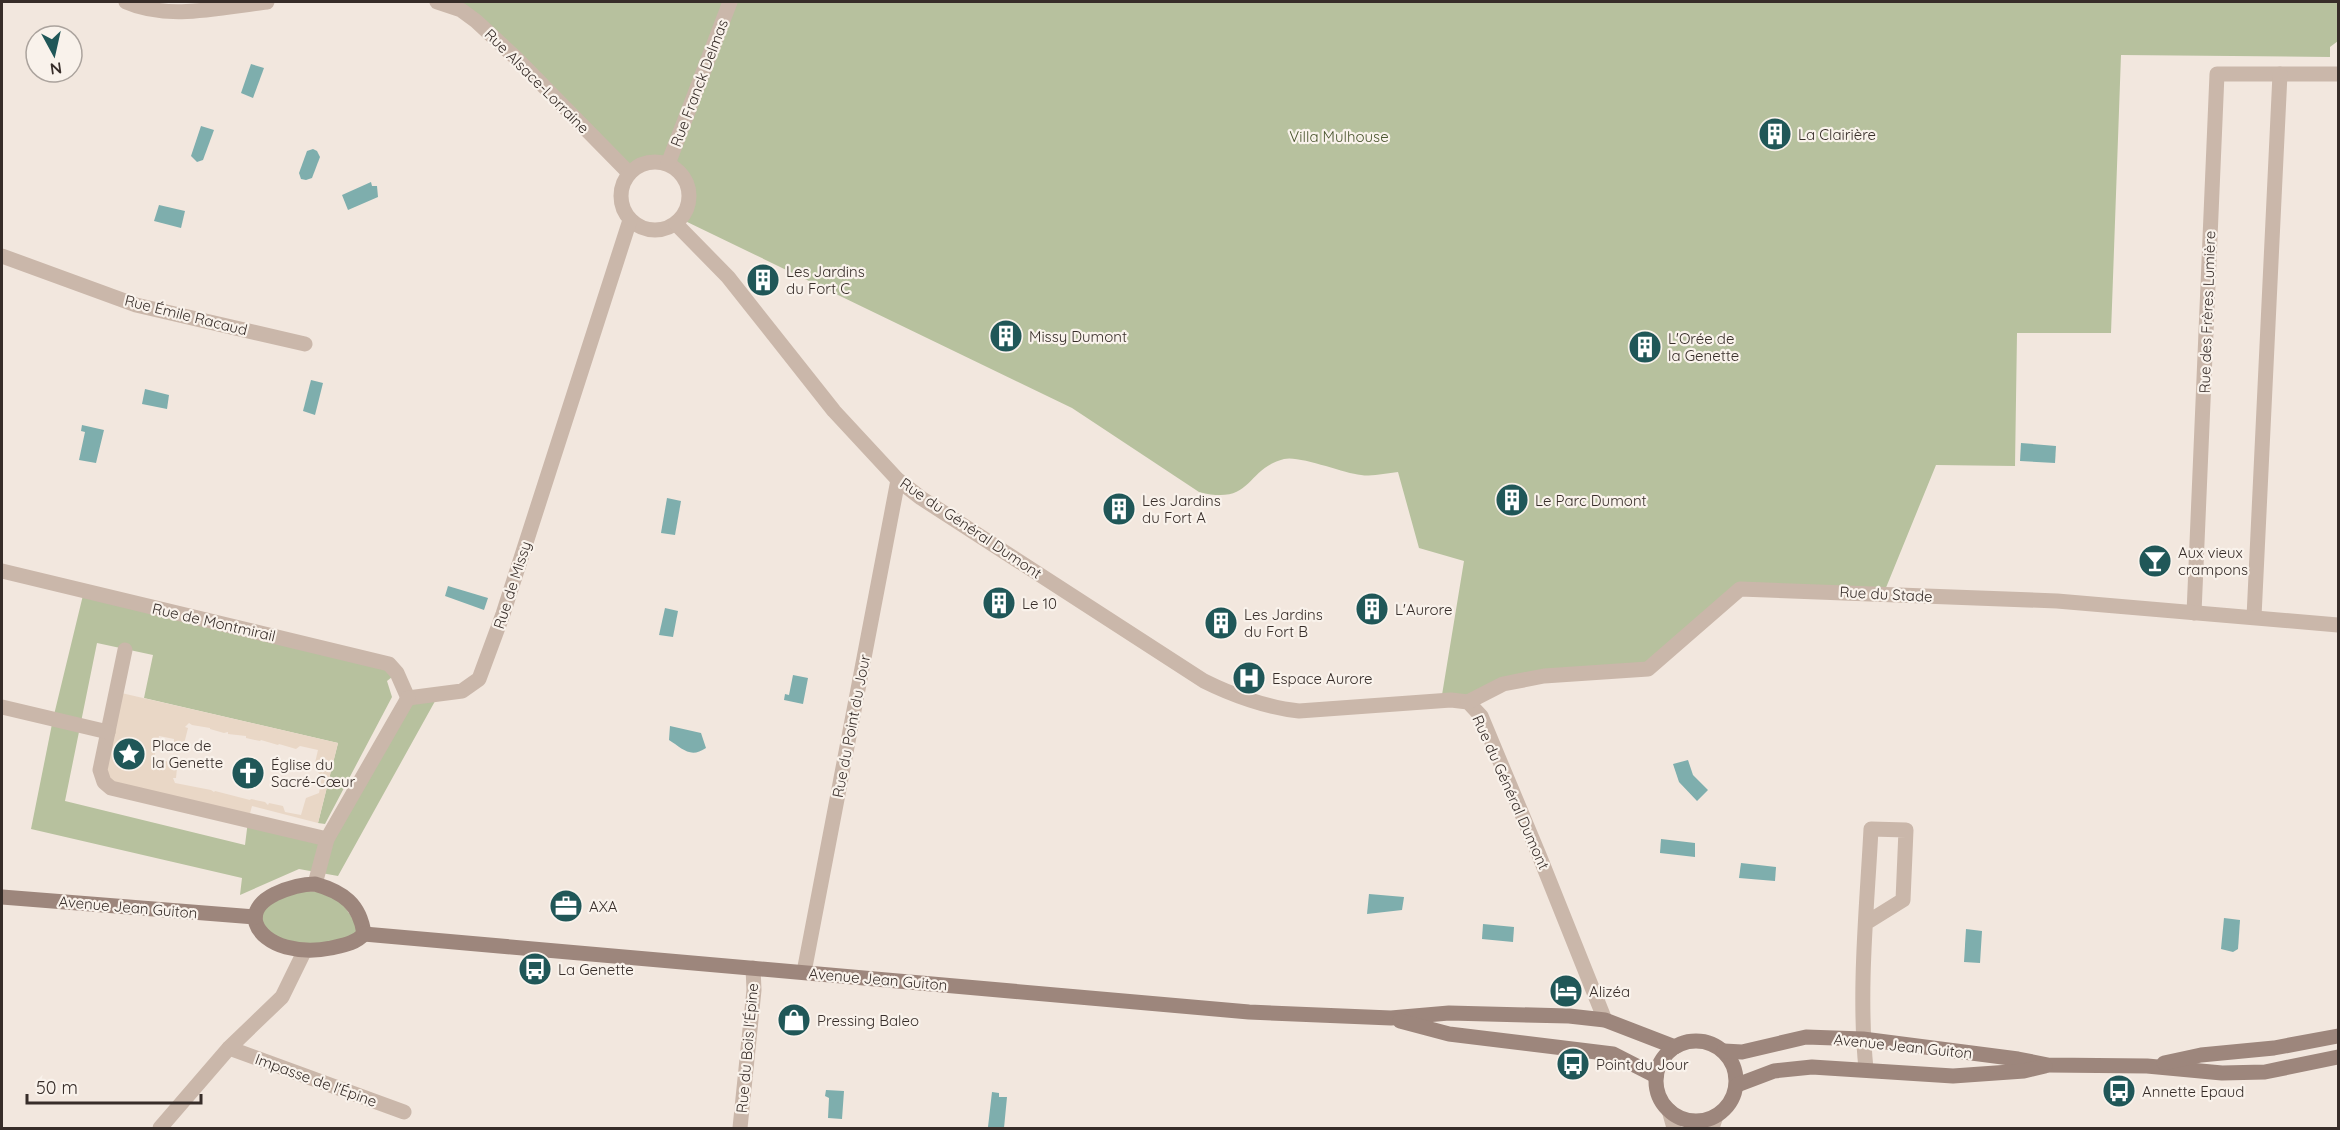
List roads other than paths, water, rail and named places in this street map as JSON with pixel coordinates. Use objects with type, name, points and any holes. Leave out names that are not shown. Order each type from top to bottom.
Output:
[{"type":"main road","points":[[315,884],[333,891],[356,908],[362,916],[364,934],[358,940],[316,951],[305,951],[286,947],[262,935],[255,925],[259,905],[267,898],[296,886],[315,884]]},
{"type":"main road","name":"Avenue Jean Guiton","points":[[2,897],[255,917]]},
{"type":"main road","name":"Avenue Jean Guiton","points":[[364,934],[1249,1012],[1391,1018],[1449,1013],[1569,1016],[1605,1020],[1675,1047]]},
{"type":"main road","name":"Avenue Jean Guiton","points":[[1391,1018],[1449,1034],[1613,1054],[1656,1076]]},
{"type":"main road","name":"Avenue Jean Guiton","points":[[2147,1066],[2202,1055],[2274,1048],[2338,1036]]},
{"type":"main road","name":"Avenue Jean Guiton","points":[[1724,1051],[1742,1052],[1806,1037],[1863,1039],[2048,1065],[2147,1066],[2222,1073],[2265,1072],[2338,1057]]},
{"type":"main road","points":[[1700,1041],[1713,1044],[1724,1051],[1731,1061],[1736,1073],[1737,1085],[1730,1103],[1714,1122],[1680,1117],[1669,1110],[1659,1095],[1656,1076],[1660,1065],[1675,1047],[1687,1042],[1700,1041]]},
{"type":"main road","name":"Avenue Jean Guiton","points":[[1737,1085],[1774,1071],[1812,1067],[1953,1076],[2024,1071],[2048,1065]]},
{"type":"street","points":[[126,2],[169,11],[267,2]]},
{"type":"street","name":"Rue Alsace-Lorraine","points":[[437,2],[461,10],[476,21],[516,58],[629,173]]},
{"type":"street","name":"Rue Franck Delmas","points":[[668,164],[730,2]]},
{"type":"street","name":"Rue des Frères Lumière","points":[[2194,613],[2217,74],[2338,74]]},
{"type":"street","points":[[2254,617],[2280,74]]},
{"type":"street","points":[[657,161],[668,164],[685,177],[690,192],[687,209],[676,224],[667,228],[648,230],[630,220],[624,211],[621,192],[624,182],[629,173],[647,162],[657,161]]},
{"type":"street","name":"Rue de Missy","points":[[408,699],[462,691],[479,680],[503,614],[630,220]]},
{"type":"street","name":"Rue du Général Dumont","points":[[676,224],[728,277],[834,411],[898,480],[921,498],[1204,681],[1220,689],[1299,711],[1451,700],[1468,702],[1481,716],[1605,1020]]},
{"type":"street","name":"Rue Émile Racaud","points":[[2,256],[136,305],[305,344]]},
{"type":"street","name":"Rue du Point du Jour","points":[[804,972],[898,480]]},
{"type":"street","name":"Rue de Montmirail","points":[[2,571],[388,664],[397,673],[408,699]]},
{"type":"street","name":"Rue du Stade","points":[[1468,702],[1503,684],[1544,676],[1648,669],[1740,589],[2057,601],[2338,625]]},
{"type":"street","points":[[125,650],[100,770],[104,782],[111,788],[327,839]]},
{"type":"street","points":[[315,884],[327,839],[408,699]]},
{"type":"street","points":[[2,707],[108,732]]},
{"type":"street","points":[[1866,923],[1903,900],[1906,830],[1871,829],[1866,923],[1863,1039],[1866,1069]]},
{"type":"street","points":[[160,1128],[229,1048],[282,997],[305,951]]},
{"type":"street","name":"Rue du Bois l'Épine","points":[[740,1128],[754,990],[753,968]]},
{"type":"street","name":"Impasse de l'Épine","points":[[229,1048],[404,1112]]},
{"type":"street","points":[[1669,1110],[1674,1128]]},
{"type":"water","points":[[251,64],[264,68],[253,98],[241,93]]},
{"type":"water","points":[[201,126],[214,130],[203,160],[197,162],[191,156]]},
{"type":"water","points":[[313,149],[320,157],[312,178],[301,179],[299,173],[307,151]]},
{"type":"water","points":[[371,182],[372,186],[377,186],[378,197],[348,210],[342,195]]},
{"type":"water","points":[[159,205],[185,211],[181,228],[154,221]]},
{"type":"water","points":[[311,380],[323,383],[315,415],[303,411]]},
{"type":"water","points":[[145,389],[169,395],[167,409],[142,404]]},
{"type":"water","points":[[82,425],[104,430],[96,463],[79,460],[85,432],[81,431]]},
{"type":"water","points":[[2021,443],[2056,446],[2055,463],[2020,461]]},
{"type":"water","points":[[667,498],[681,501],[675,535],[661,533]]},
{"type":"water","points":[[448,586],[488,598],[484,610],[445,596]]},
{"type":"water","points":[[665,608],[678,611],[673,637],[659,635]]},
{"type":"water","points":[[793,675],[808,678],[803,704],[784,700],[785,694],[789,695]]},
{"type":"water","points":[[670,726],[701,733],[706,748],[695,753],[682,749],[669,740]]},
{"type":"water","points":[[1688,760],[1693,775],[1708,790],[1697,801],[1679,782],[1673,764]]},
{"type":"water","points":[[1661,839],[1695,843],[1695,857],[1660,853]]},
{"type":"water","points":[[1741,863],[1776,867],[1775,881],[1739,878]]},
{"type":"water","points":[[1369,894],[1404,897],[1402,910],[1367,914]]},
{"type":"water","points":[[2224,918],[2240,920],[2238,949],[2233,952],[2221,949]]},
{"type":"water","points":[[1483,924],[1514,927],[1513,942],[1482,939]]},
{"type":"water","points":[[1966,929],[1982,931],[1980,963],[1964,962]]},
{"type":"water","points":[[826,1090],[844,1091],[842,1119],[828,1118],[829,1098],[825,1096]]},
{"type":"water","points":[[992,1092],[999,1093],[999,1097],[1007,1097],[1004,1128],[988,1127]]},
{"type":"place","name":"La Clairière","points":[[1775,134]]},
{"type":"place","name":"Les Jardins du Fort C","points":[[763,280]]},
{"type":"place","name":"Missy Dumont","points":[[1006,336]]},
{"type":"place","name":"L'Orée de la Genette","points":[[1645,347]]},
{"type":"place","name":"Le Parc Dumont","points":[[1512,500]]},
{"type":"place","name":"Les Jardins du Fort A","points":[[1119,509]]},
{"type":"place","name":"Aux vieux crampons","points":[[2155,561]]},
{"type":"place","name":"Le 10","points":[[999,603]]},
{"type":"place","name":"L'Aurore","points":[[1372,609]]},
{"type":"place","name":"Les Jardins du Fort B","points":[[1221,623]]},
{"type":"place","name":"Espace Aurore","points":[[1249,678]]},
{"type":"place","name":"Place de la Genette","points":[[129,754]]},
{"type":"place","name":"Église du Sacré-Cœur","points":[[248,773]]},
{"type":"place","name":"AXA","points":[[566,906]]},
{"type":"place","name":"La Genette","points":[[535,969]]},
{"type":"place","name":"Alizéa","points":[[1566,991]]},
{"type":"place","name":"Pressing Baleo","points":[[794,1020]]},
{"type":"place","name":"Point du Jour","points":[[1573,1064]]},
{"type":"place","name":"Annette Epaud","points":[[2119,1091]]},
{"type":"park label","name":"Villa Mulhouse","points":[[1339,136]]}]
